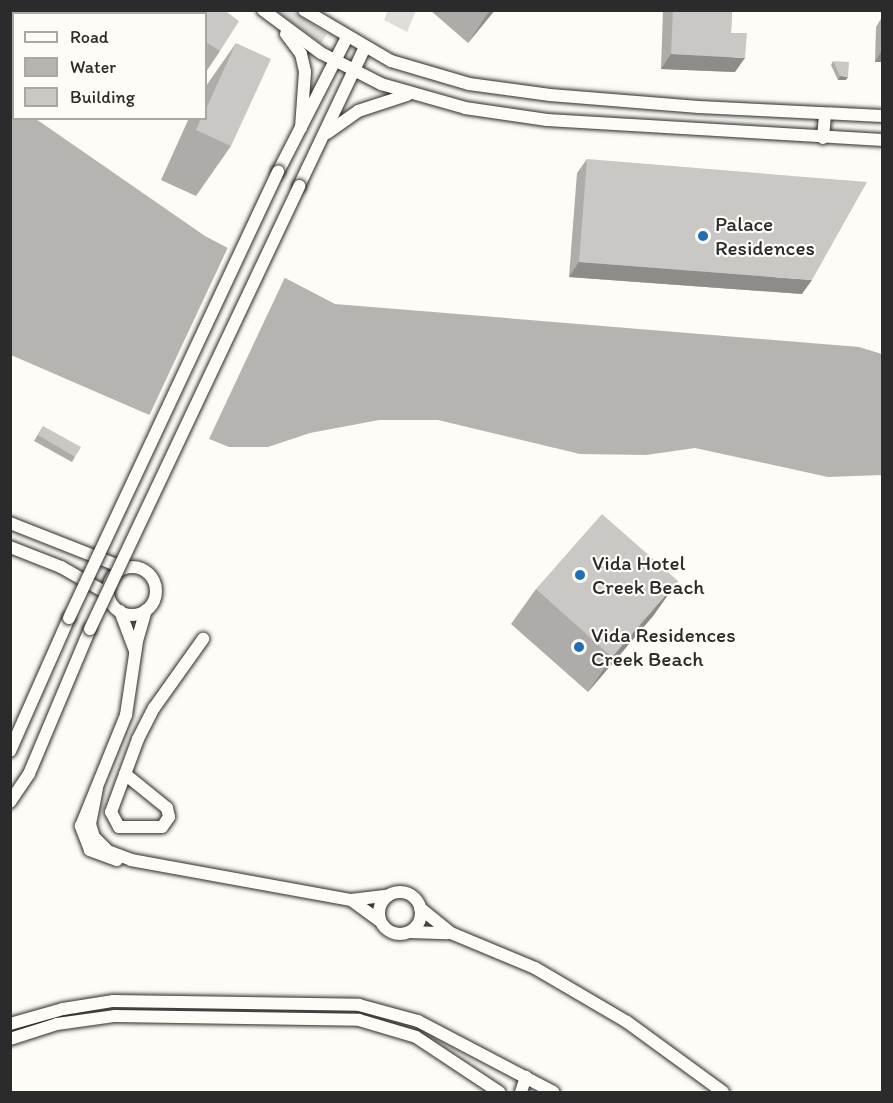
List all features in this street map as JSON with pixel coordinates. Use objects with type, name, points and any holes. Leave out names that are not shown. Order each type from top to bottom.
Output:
[{"type":"street","points":[[263,10],[336,61],[354,70],[415,94],[517,116],[824,138],[882,140]]},
{"type":"street","points":[[304,10],[346,37],[408,68],[489,87],[630,101],[882,116]]},
{"type":"street","points":[[276,21],[304,63],[301,128]]},
{"type":"street","points":[[10,751],[69,618],[278,172],[336,61],[346,37]]},
{"type":"street","points":[[10,802],[29,774],[90,629],[364,47]]},
{"type":"street","points":[[322,138],[358,111],[386,100],[415,94]]},
{"type":"street","points":[[824,138],[825,114]]},
{"type":"street","points":[[10,523],[124,568],[138,567],[152,578],[156,592],[146,610],[135,652],[125,720],[82,819],[83,839],[101,857],[130,860],[351,900],[407,893],[420,908],[451,933],[560,982],[645,1035],[723,1092]]},
{"type":"street","points":[[10,547],[66,569],[108,594],[120,611],[135,652]]},
{"type":"street","points":[[108,594],[115,574],[124,568]]},
{"type":"street","points":[[120,611],[133,615],[146,610]]},
{"type":"street","points":[[125,774],[167,808],[169,817],[162,827],[124,828],[113,821],[112,808],[125,774],[144,727],[171,679],[202,639]]},
{"type":"street","points":[[125,720],[144,727]]},
{"type":"street","points":[[380,921],[378,909],[388,895]]},
{"type":"street","points":[[351,900],[380,921],[393,934],[451,933]]},
{"type":"street","points":[[410,932],[420,919],[420,908]]},
{"type":"street","points":[[10,1024],[63,1009],[123,1000],[358,1005],[418,1021],[553,1092]]},
{"type":"street","points":[[10,1039],[57,1024],[115,1016],[359,1020],[416,1037],[492,1091],[506,1067]]},
{"type":"street","points":[[521,1092],[526,1077]]},
{"type":"shaded area","points":[[388,10],[416,11],[407,32],[384,20]]},
{"type":"shaded area","points":[[276,11],[293,11],[327,34],[321,43]]},
{"type":"water","points":[[10,101],[12,120],[37,120],[205,236],[335,304],[859,347],[882,354],[882,475],[828,477],[695,448],[646,455],[580,454],[438,420],[379,420],[310,433],[268,447],[229,447],[11,355]]},
{"type":"pier","points":[[229,245],[286,275],[208,441],[148,418]]},
{"type":"building","points":[[10,10],[43,10],[44,12],[12,12],[12,47],[10,48]]},
{"type":"building","points":[[127,10],[224,10],[239,21],[220,51],[207,43],[207,12],[126,12]]},
{"type":"building","points":[[673,10],[732,10],[731,33],[747,33],[745,58],[671,54]]},
{"type":"building","points":[[236,43],[271,59],[231,146],[196,130],[200,120],[207,120],[207,107]]},
{"type":"building","points":[[833,61],[849,62],[848,77],[840,76]]},
{"type":"building","name":"Palace Residences","points":[[587,159],[867,182],[812,280],[579,262]]},
{"type":"building","points":[[43,426],[81,447],[75,457],[38,435]]},
{"type":"building","points":[[602,514],[678,581],[612,657],[536,589]]},
{"type":"place","name":"Palace Residences","points":[[703,236]]},
{"type":"place","name":"Vida Hotel Creek Beach","points":[[580,575]]},
{"type":"place","name":"Vida Residences Creek Beach","points":[[579,647]]}]
